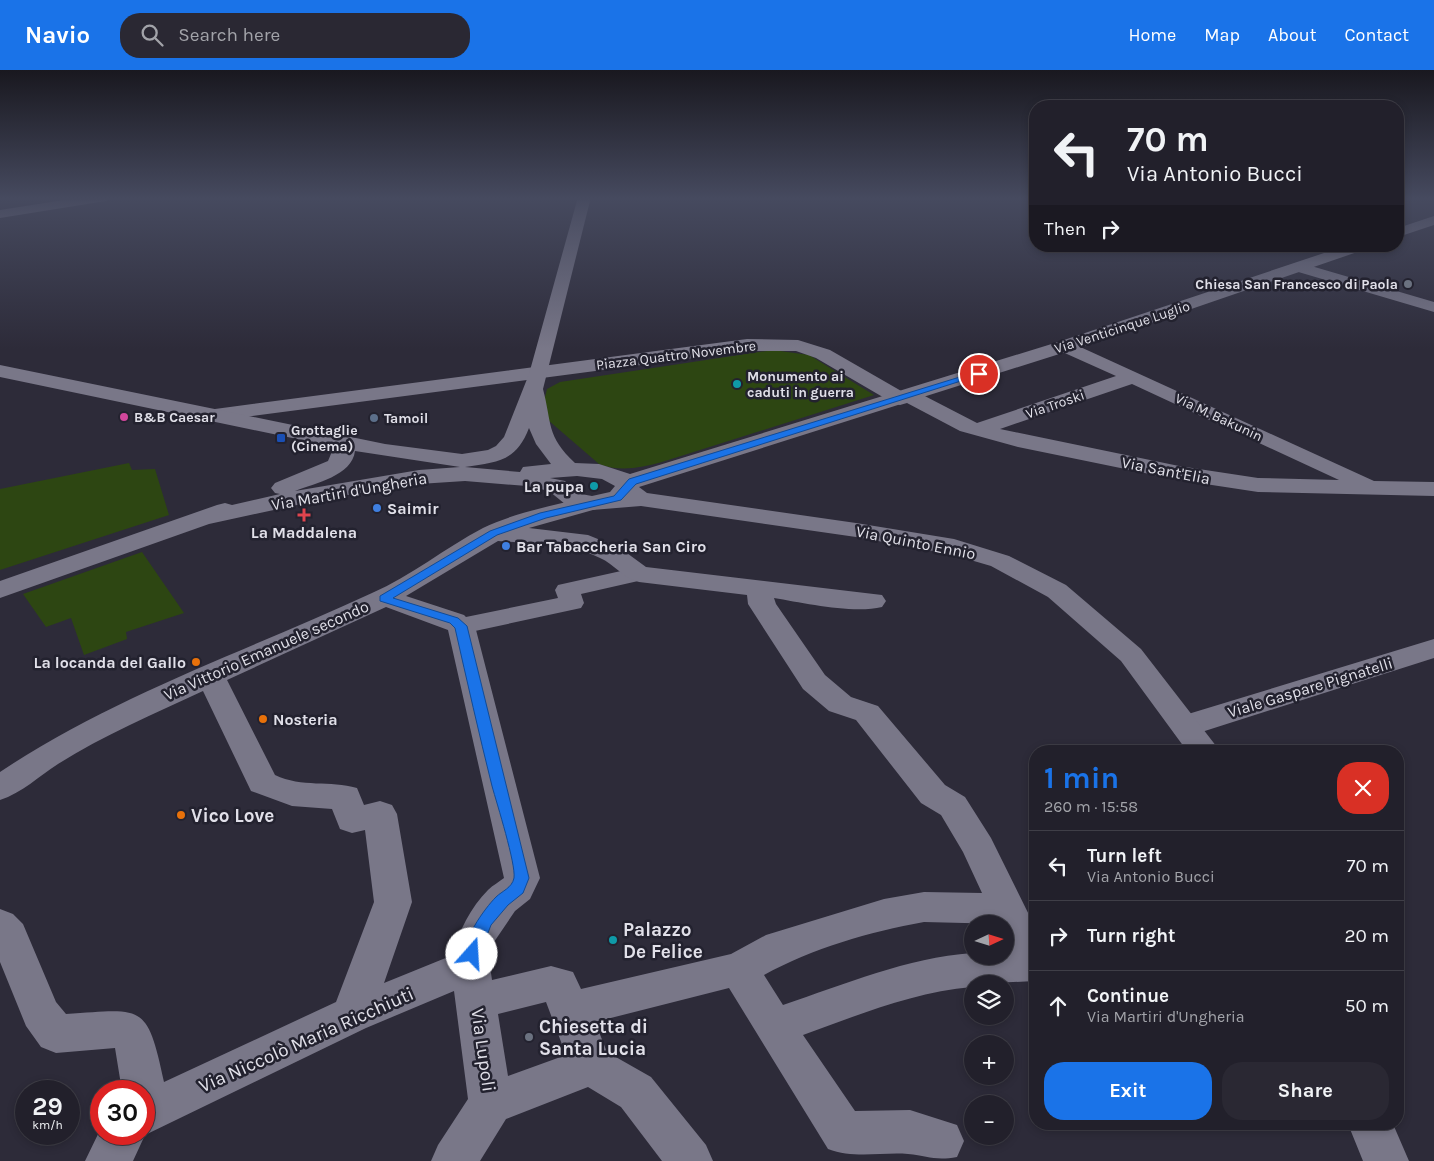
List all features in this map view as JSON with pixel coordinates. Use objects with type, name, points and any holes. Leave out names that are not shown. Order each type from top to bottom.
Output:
[{"type":"street","points":[[445,460],[478,460],[504,451],[514,439],[536,380],[570,248]]},
{"type":"street","name":"Via Venticinque Luglio","points":[[905,397],[1065,346],[1345,252]]},
{"type":"street","points":[[1301,268],[1434,307]]},
{"type":"street","name":"Piazza Quattro Novembre","points":[[215,415],[536,380],[721,347],[778,344],[798,346],[823,354],[905,397]]},
{"type":"street","name":"Via M. Bakunin","points":[[1065,346],[1372,487]]},
{"type":"street","points":[[0,371],[294,432],[337,451],[340,476],[348,481],[390,481]]},
{"type":"street","name":"Via Troski","points":[[978,430],[1133,377]]},
{"type":"street","points":[[536,380],[536,415],[543,441],[558,460],[571,471]]},
{"type":"street","name":"Via Sant'Elia","points":[[905,397],[967,427],[1018,441],[1179,473],[1258,486],[1434,489]]},
{"type":"street","name":"Via Quinto Ennio","points":[[634,493],[632,482],[905,397]]},
{"type":"street","name":"Via Martiri d'Ungheria","points":[[0,590],[207,517],[329,470],[337,451],[353,454],[385,451],[445,460]]},
{"type":"street","points":[[445,460],[506,471],[607,473],[621,479],[634,493]]},
{"type":"street","name":"Via Martiri d'Ungheria","points":[[207,517],[390,481],[465,474],[527,479],[556,486],[573,499],[600,502]]},
{"type":"street","name":"Via Quinto Ennio","points":[[600,502],[634,493],[954,547],[1000,561],[1057,591],[1131,655],[1200,745]]},
{"type":"street","name":"Via Vittorio Emanuele secondo","points":[[0,788],[47,756],[113,720],[384,598],[493,533],[544,515],[600,502]]},
{"type":"street","points":[[493,533],[578,540],[611,553],[639,574]]},
{"type":"street","points":[[384,598],[454,621],[461,626],[572,603],[567,590],[639,574],[818,597],[872,601]]},
{"type":"street","points":[[759,588],[762,604],[814,682],[840,704],[866,713],[879,725],[932,794],[953,806],[980,848],[1029,956]]},
{"type":"street","name":"Via Lupoli","points":[[461,626],[522,878],[517,889],[502,900],[486,921],[475,942],[473,984],[491,1104]]},
{"type":"street","name":"Viale Gaspare Pignatelli","points":[[1186,726],[1434,648]]},
{"type":"street","points":[[210,676],[263,783],[275,790],[305,797],[345,797],[352,820],[380,814],[393,902],[390,915],[352,1015]]},
{"type":"street","points":[[690,1161],[636,1092],[591,1066],[571,1010],[738,969],[780,947],[884,914],[924,907],[1008,909]]},
{"type":"street","points":[[0,925],[9,934],[40,1013],[56,1034],[124,1029],[134,1040],[136,1080]]},
{"type":"street","points":[[774,1027],[893,985],[957,971],[1029,965]]},
{"type":"street","points":[[738,969],[844,1133],[910,1132],[942,1141]]},
{"type":"street","name":"Via Niccolò Maria Ricchiuti","points":[[155,1112],[352,1015],[473,984],[559,984],[571,1010]]},
{"type":"street","name":"Via Lupoli","points":[[454,1161],[491,1104],[591,1066]]},
{"type":"street","points":[[1373,1130],[1386,1161]]},
{"type":"street","points":[[108,1161],[120,1145]]},
{"type":"green space","points":[[773,350],[809,355],[874,395],[662,462],[630,468],[614,468],[599,464],[541,414],[547,389],[560,382]]},
{"type":"green space","points":[[129,463],[132,470],[155,469],[169,515],[0,570],[0,489]]},
{"type":"green space","points":[[142,552],[184,613],[126,632],[127,639],[84,655],[71,618],[46,627],[23,594]]},
{"type":"place","name":"Chiesa San Francesco di Paola","points":[[1408,284]]},
{"type":"place","name":"Monumento ai caduti in guerra","points":[[737,384]]},
{"type":"place","name":"B&B Caesar","points":[[124,417]]},
{"type":"place","name":"Tamoil","points":[[374,418]]},
{"type":"place","name":"Grottaglie (Cinema)","points":[[281,438]]},
{"type":"place","name":"La pupa","points":[[594,486]]},
{"type":"place","name":"Saimir","points":[[377,508]]},
{"type":"place","name":"La Maddalena","points":[[304,515]]},
{"type":"place","name":"Bar Tabaccheria San Ciro","points":[[506,546]]},
{"type":"place","name":"La locanda del Gallo","points":[[196,662]]},
{"type":"place","name":"Nosteria","points":[[263,719]]},
{"type":"place","name":"Vico Love","points":[[181,815]]},
{"type":"place","name":"Palazzo De Felice","points":[[613,940]]},
{"type":"place","name":"Chiesetta di Santa Lucia","points":[[529,1037]]},
{"type":"route","points":[[472,954],[475,942],[486,921],[502,900],[517,889],[522,878],[517,851],[491,756],[461,626],[454,621],[384,598],[493,533],[568,508],[618,498],[623,495],[626,488],[632,482],[979,374]]}]
